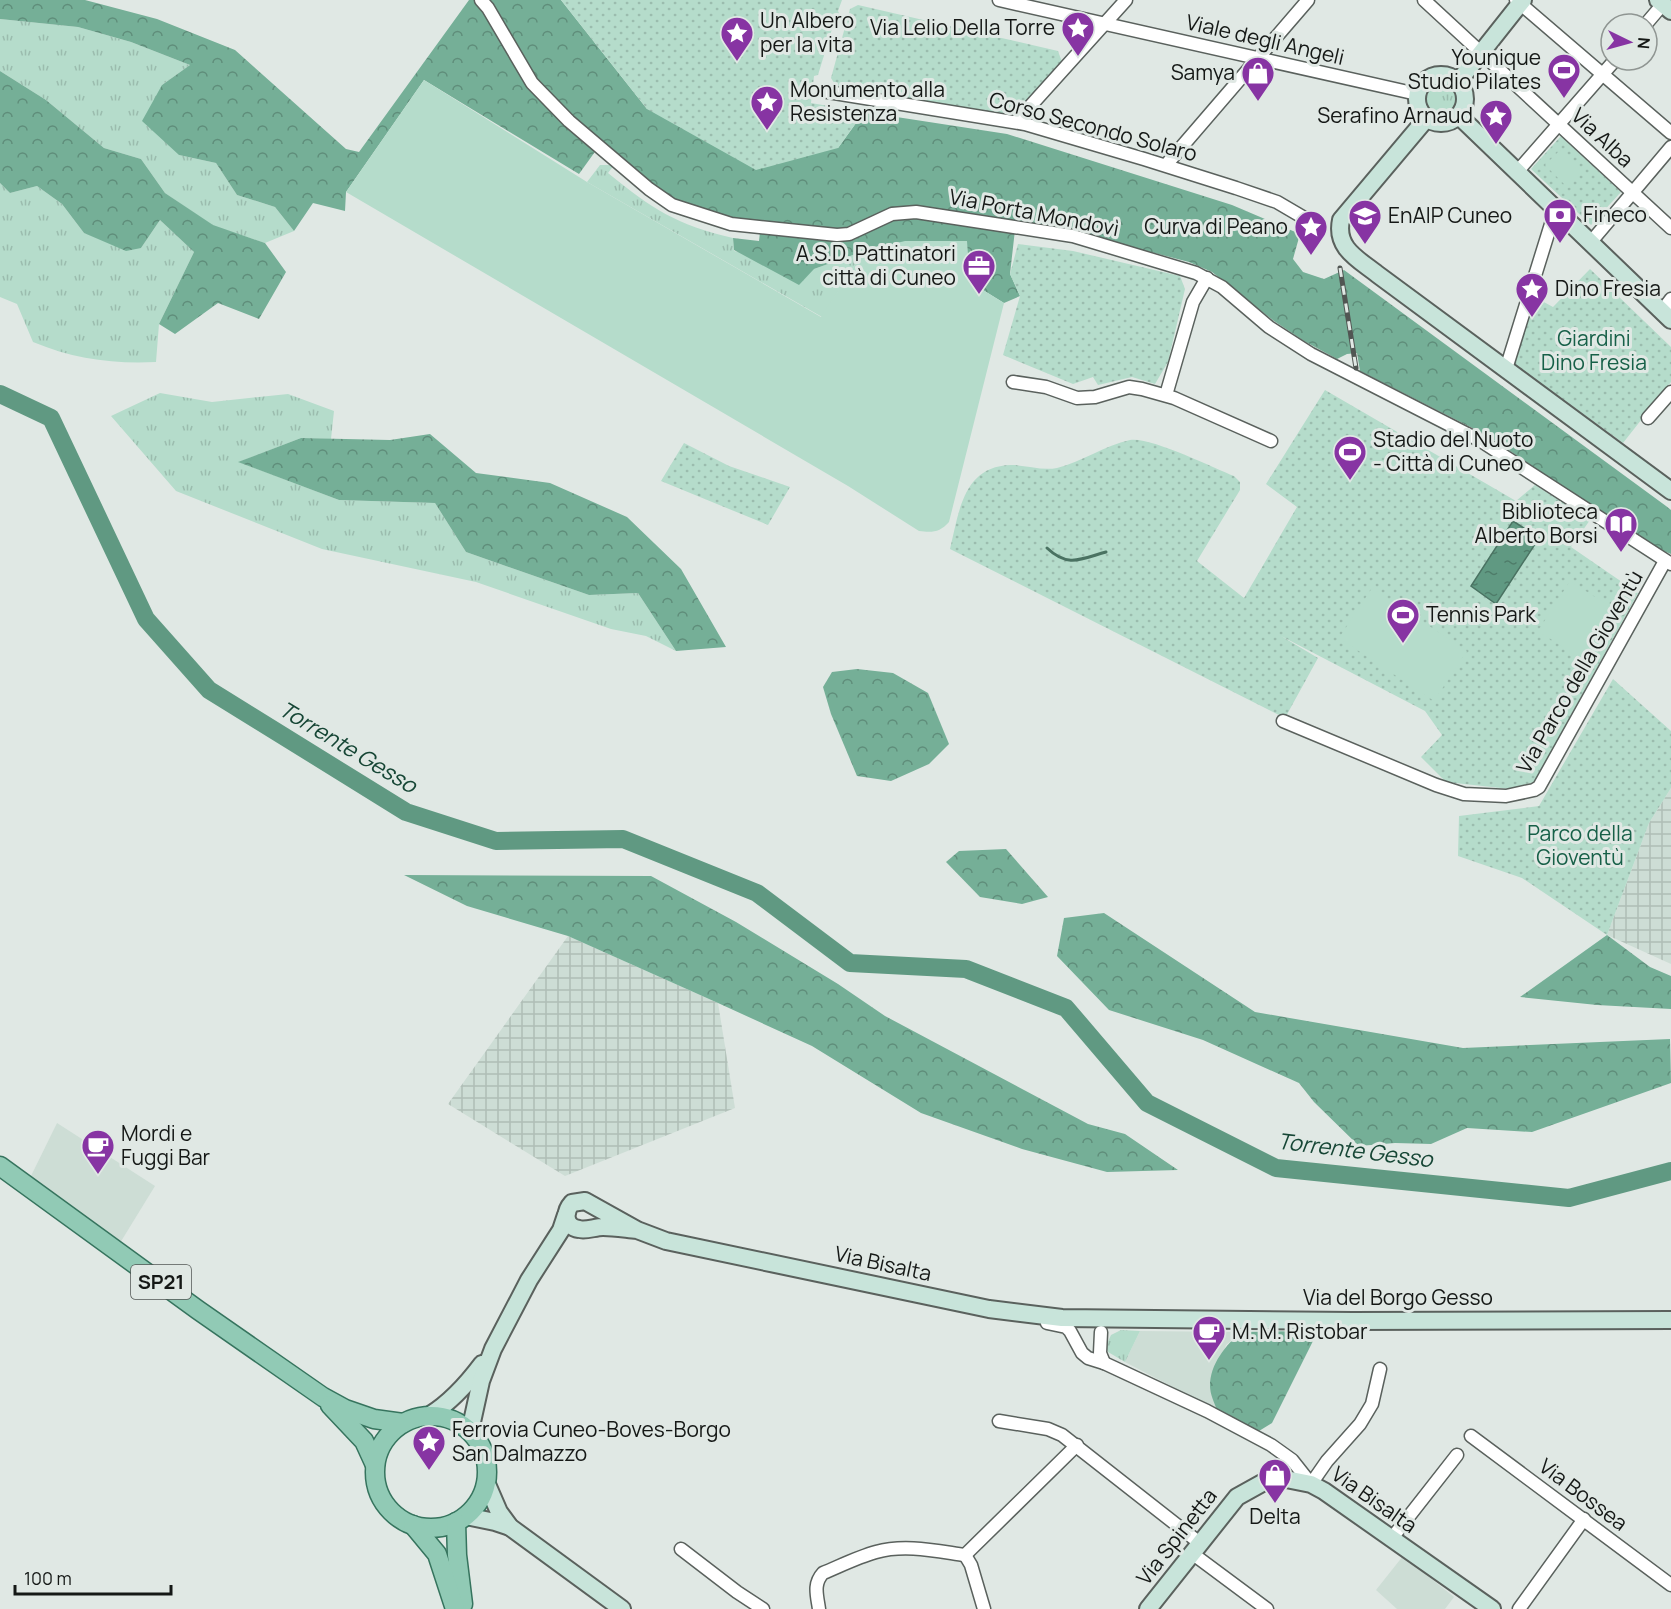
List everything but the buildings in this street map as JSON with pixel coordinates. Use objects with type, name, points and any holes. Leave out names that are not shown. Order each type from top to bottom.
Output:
[{"type":"main road","name":"SP21","points":[[0,1166],[198,1310],[323,1397],[345,1409],[374,1419],[403,1423]]},
{"type":"main road","name":"SP21","points":[[323,1397],[364,1441],[375,1465]]},
{"type":"main road","points":[[430,1415],[452,1419],[470,1431],[479,1442],[485,1455],[487,1468],[482,1495],[475,1507],[460,1519],[442,1527],[428,1528],[413,1525],[397,1516],[384,1502],[376,1485],[375,1465],[380,1449],[389,1434],[403,1423],[416,1417],[430,1415]]},
{"type":"main road","points":[[460,1519],[457,1555],[464,1609]]},
{"type":"main road","points":[[413,1525],[437,1554],[455,1609]]},
{"type":"street","name":"Via Porta Mondovì","points":[[481,0],[532,83],[569,121],[649,189],[672,205],[731,224],[837,235],[849,234],[892,214],[916,212],[1073,236],[1181,267],[1222,287],[1269,327],[1311,354],[1481,441],[1668,563]]},
{"type":"street","name":"Viale degli Angeli","points":[[999,0],[1417,94]]},
{"type":"street","points":[[1016,123],[1126,0]]},
{"type":"street","points":[[1166,165],[1308,0]]},
{"type":"street","name":"Via Alba","points":[[1424,0],[1671,228]]},
{"type":"street","points":[[1458,82],[1520,1],[1671,133]]},
{"type":"street","points":[[1516,173],[1603,74]]},
{"type":"street","points":[[1445,75],[1458,82],[1465,94],[1465,102],[1459,116],[1447,123],[1432,122],[1426,118],[1419,110],[1417,94],[1420,87],[1430,77],[1445,75]]},
{"type":"street","name":"Corso Secondo Solaro","points":[[828,92],[1016,123],[1166,165],[1277,201],[1306,219]]},
{"type":"street","points":[[1459,116],[1590,243],[1668,310]]},
{"type":"street","points":[[1426,118],[1341,220],[1339,231],[1341,242],[1350,253],[1671,492]]},
{"type":"street","points":[[1590,243],[1671,147]]},
{"type":"street","points":[[1506,369],[1556,208]]},
{"type":"street","points":[[1166,395],[1193,302],[1207,278]]},
{"type":"street","points":[[1013,382],[1041,385],[1077,398],[1095,397],[1129,387],[1166,395],[1271,441]]},
{"type":"street","points":[[1648,418],[1671,392]]},
{"type":"street","name":"Via Parco della Gioventù","points":[[1283,721],[1436,785],[1464,794],[1506,796],[1534,790],[1539,787],[1668,563]]},
{"type":"street","points":[[470,1431],[480,1380],[493,1349],[530,1280],[561,1230],[569,1206],[576,1201],[585,1201],[592,1206],[596,1215],[595,1220],[586,1228],[564,1238],[548,1251]]},
{"type":"street","name":"Via Bisalta","points":[[592,1206],[637,1230],[666,1241],[1066,1327],[1074,1336],[1082,1353],[1088,1358],[1104,1363],[1207,1411],[1271,1445],[1292,1460],[1311,1484],[1492,1609]]},
{"type":"street","points":[[566,1215],[574,1228],[586,1228]]},
{"type":"street","name":"Via Bisalta","points":[[586,1228],[614,1227],[637,1230]]},
{"type":"street","name":"Via del Borgo Gesso","points":[[989,1310],[1062,1318],[1124,1319],[1671,1320]]},
{"type":"street","points":[[1074,1336],[1078,1326],[1088,1318],[1099,1326],[1100,1353],[1104,1363]]},
{"type":"street","name":"Via del Borgo Gesso","points":[[1101,1332],[1106,1326],[1124,1319]]},
{"type":"street","points":[[430,1415],[444,1406],[467,1383],[493,1349]]},
{"type":"street","points":[[1311,1484],[1327,1461],[1360,1424],[1372,1404],[1380,1369]]},
{"type":"street","points":[[999,1421],[1048,1429],[1077,1445],[1267,1609]]},
{"type":"street","name":"Via Bossea","points":[[1471,1436],[1671,1585]]},
{"type":"street","points":[[965,1555],[1077,1445]]},
{"type":"street","points":[[1392,1538],[1457,1455]]},
{"type":"street","name":"Via Spinetta","points":[[1148,1609],[1237,1497],[1264,1482],[1286,1479],[1311,1484]]},
{"type":"street","points":[[486,1482],[499,1512],[510,1527],[622,1609]]},
{"type":"street","points":[[460,1519],[487,1520],[510,1527]]},
{"type":"street","points":[[1519,1609],[1584,1519]]},
{"type":"street","points":[[681,1549],[763,1609]]},
{"type":"street","points":[[819,1609],[816,1588],[817,1580],[823,1573],[875,1552],[897,1549],[928,1550],[965,1555]]},
{"type":"street","points":[[965,1555],[971,1565],[984,1609]]},
{"type":"shaded area","points":[[1671,788],[1671,964],[1607,935],[1649,823]]},
{"type":"shaded area","points":[[568,936],[718,1003],[735,1108],[565,1176],[448,1104]]},
{"type":"shaded area","points":[[57,1123],[155,1186],[120,1243],[30,1178]]},
{"type":"shaded area","points":[[1140,1331],[1241,1332],[1226,1345],[1210,1389],[1217,1410],[1125,1362]]},
{"type":"shaded area","points":[[1403,1556],[1454,1597],[1445,1609],[1397,1609],[1376,1590]]},
{"type":"green space","points":[[0,0],[85,0],[157,19],[235,50],[346,149],[359,152],[469,0],[561,0],[647,109],[838,148],[864,112],[1007,134],[1232,205],[1300,234],[1293,259],[1303,272],[1324,279],[1344,270],[1666,506],[1671,510],[1671,554],[1588,504],[1488,436],[1360,371],[1357,353],[1347,354],[1337,359],[1304,341],[1274,321],[1212,272],[1189,262],[1078,233],[1016,221],[1010,274],[1020,296],[1004,303],[970,282],[966,241],[864,251],[814,269],[799,285],[734,250],[733,238],[759,241],[761,223],[731,218],[676,201],[602,142],[579,174],[424,80],[346,192],[345,211],[313,203],[294,231],[275,207],[237,195],[216,163],[179,155],[142,121],[162,85],[190,65],[131,42],[78,27],[0,19]]},
{"type":"green space","points":[[561,0],[842,0],[838,11],[840,15],[835,19],[818,75],[814,76],[811,103],[864,112],[838,148],[756,170],[647,109]]},
{"type":"green space","points":[[858,5],[1058,51],[1062,62],[1012,116],[836,86],[831,78],[850,9]]},
{"type":"green space","points":[[0,19],[78,27],[131,42],[190,65],[162,85],[179,155],[216,163],[237,195],[275,207],[294,231],[265,243],[213,226],[165,193],[141,159],[104,148],[46,100],[0,71]]},
{"type":"green space","points":[[0,71],[46,100],[104,148],[141,159],[165,193],[213,225],[265,243],[286,272],[259,319],[218,303],[175,334],[159,324],[194,252],[160,220],[141,248],[126,251],[84,233],[62,204],[37,186],[10,193],[0,183]]},
{"type":"green space","points":[[424,80],[587,182],[821,317],[864,251],[905,241],[967,241],[970,282],[1004,303],[949,522],[936,531],[919,531],[848,486],[346,192]]},
{"type":"green space","points":[[1441,84],[1452,88],[1456,99],[1452,110],[1441,114],[1430,110],[1426,99],[1430,88]]},
{"type":"green space","points":[[1561,136],[1621,192],[1591,225],[1531,169]]},
{"type":"green space","points":[[1560,150],[1582,173],[1568,188],[1545,165]]},
{"type":"green space","points":[[600,165],[614,165],[608,173],[638,197],[666,214],[696,227],[733,238],[734,251],[814,269],[864,251],[822,317],[587,182]]},
{"type":"green space","points":[[0,183],[10,193],[37,186],[62,204],[84,233],[141,248],[160,220],[194,252],[159,324],[156,362],[93,359],[63,353],[33,342],[17,304],[0,297]]},
{"type":"green space","points":[[1018,244],[1073,251],[1180,276],[1185,289],[1168,362],[1155,384],[1132,377],[1098,385],[1093,377],[1073,384],[1003,355],[1020,296],[1010,274]]},
{"type":"green space","name":"Giardini Dino Fresia","points":[[1590,269],[1671,347],[1671,382],[1623,443],[1512,362],[1531,295],[1553,307]]},
{"type":"green space","points":[[1325,390],[1516,501],[1535,485],[1590,520],[1571,547],[1638,593],[1534,782],[1510,789],[1446,782],[1421,757],[1442,735],[1425,711],[1281,636],[1318,658],[1285,718],[950,549],[966,494],[982,473],[995,467],[1011,465],[1057,468],[1121,442],[1139,440],[1182,454],[1234,476],[1240,482],[1240,490],[1197,561],[1244,598],[1297,507],[1266,484]]},
{"type":"green space","points":[[160,393],[212,402],[288,394],[334,411],[331,439],[301,438],[239,462],[339,500],[435,503],[466,552],[589,595],[638,593],[676,651],[646,636],[611,629],[476,582],[322,549],[176,491],[111,416]]},
{"type":"green space","points":[[430,434],[476,473],[550,483],[627,517],[681,569],[726,647],[676,651],[638,593],[589,595],[466,552],[435,503],[339,500],[238,462],[301,438],[390,440]]},
{"type":"green space","points":[[684,443],[729,466],[790,487],[768,525],[661,481]]},
{"type":"green space","points":[[1570,581],[1617,611],[1585,661],[1538,631]]},
{"type":"green space","name":"Tennis Park","points":[[1372,588],[1467,651],[1434,701],[1339,638]]},
{"type":"green space","points":[[857,669],[893,673],[928,693],[949,744],[929,764],[891,781],[857,776],[831,714],[823,687],[832,672]]},
{"type":"green space","name":"Parco della Gioventù","points":[[1613,679],[1671,731],[1671,788],[1649,823],[1607,935],[1522,878],[1458,856],[1459,816],[1539,806]]},
{"type":"green space","points":[[1006,849],[1048,897],[1022,904],[980,897],[946,862],[959,851]]},
{"type":"green space","points":[[404,875],[651,876],[736,922],[838,984],[885,1016],[1088,1124],[1125,1134],[1178,1170],[1107,1172],[1022,1149],[921,1113],[812,1046],[568,936],[467,906]]},
{"type":"green space","points":[[1104,913],[1255,1012],[1463,1048],[1670,1039],[1671,1083],[1532,1132],[1467,1128],[1431,1144],[1395,1143],[1359,1146],[1314,1102],[1299,1083],[1203,1040],[1109,1010],[1057,956],[1064,918]]},
{"type":"green space","points":[[1607,935],[1650,967],[1671,976],[1671,1009],[1597,1005],[1520,997]]},
{"type":"green space","points":[[1121,1330],[1140,1331],[1125,1362],[1108,1352],[1106,1346],[1111,1335]]},
{"type":"green space","points":[[1318,1331],[1272,1423],[1259,1431],[1217,1410],[1210,1389],[1213,1370],[1225,1349],[1241,1332]]},
{"type":"water","points":[[1513,521],[1539,538],[1496,604],[1471,586]]},
{"type":"waterway","name":"Torrente Gesso","points":[[0,394],[51,418],[146,619],[209,690],[406,812],[496,841],[623,839],[757,893],[850,963],[966,969],[1066,1008],[1147,1103],[1276,1168],[1569,1198],[1671,1171]]},
{"type":"waterway","points":[[1047,548],[1068,560],[1082,559],[1106,552]]},
{"type":"railway","points":[[1340,268],[1356,368]]},
{"type":"place","name":"Via Lelio Della Torre","points":[[1078,57]]},
{"type":"place","name":"Un Albero per la vita","points":[[737,62]]},
{"type":"place","name":"Younique Studio Pilates","points":[[1564,99]]},
{"type":"place","name":"Samya","points":[[1258,102]]},
{"type":"place","name":"Monumento alla Resistenza","points":[[767,131]]},
{"type":"place","name":"Serafino Arnaud","points":[[1496,145]]},
{"type":"place","name":"Fineco","points":[[1560,244]]},
{"type":"place","name":"EnAIP Cuneo","points":[[1365,245]]},
{"type":"place","name":"Curva di Peano","points":[[1311,256]]},
{"type":"place","name":"A.S.D. Pattinatori città di Cuneo","points":[[979,295]]},
{"type":"place","name":"Dino Fresia","points":[[1532,318]]},
{"type":"place","name":"Stadio del Nuoto - Città di Cuneo","points":[[1350,481]]},
{"type":"place","name":"Biblioteca Alberto Borsi","points":[[1621,553]]},
{"type":"place","name":"Tennis Park","points":[[1403,644]]},
{"type":"place","name":"Mordi e Fuggi Bar","points":[[98,1175]]},
{"type":"place","name":"M. M. Ristobar","points":[[1209,1361]]},
{"type":"place","name":"Ferrovia Cuneo-Boves-Borgo San Dalmazzo","points":[[429,1471]]},
{"type":"place","name":"Delta","points":[[1275,1504]]}]
